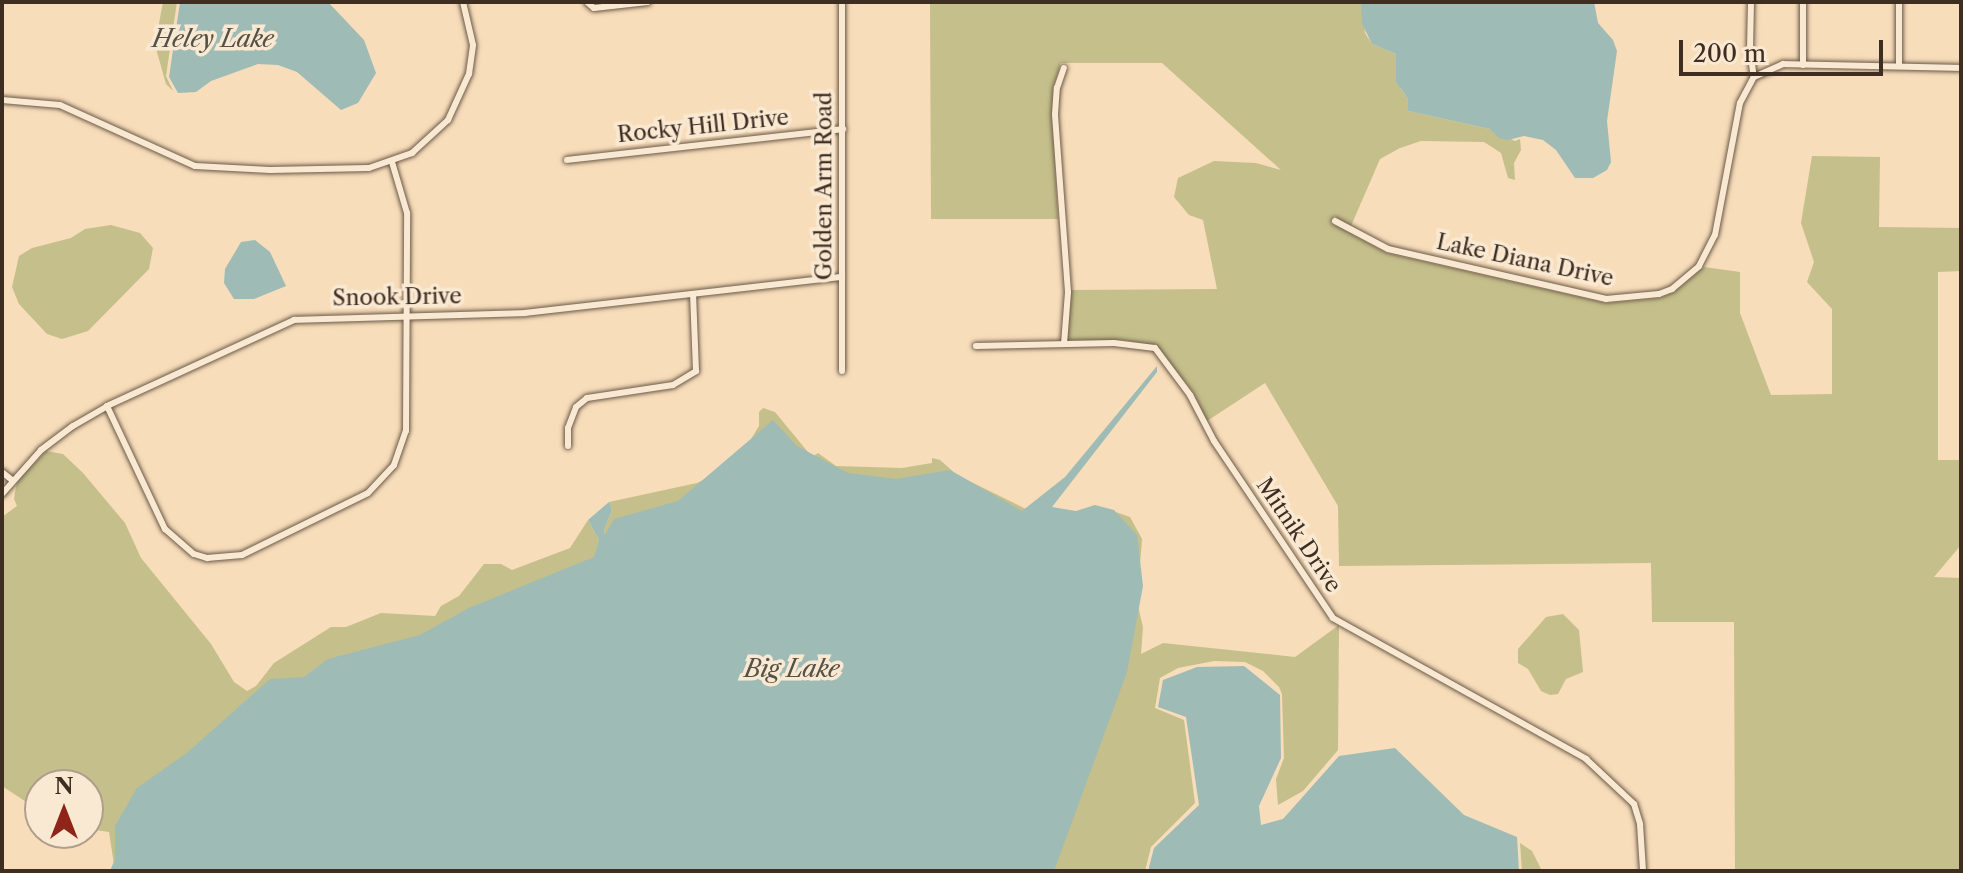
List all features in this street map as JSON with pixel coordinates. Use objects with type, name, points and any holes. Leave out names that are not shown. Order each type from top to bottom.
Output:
[{"type":"street","points":[[2,100],[60,105],[195,166],[219,170],[349,169],[392,162],[432,138],[460,98],[473,45],[463,2]]},
{"type":"street","points":[[587,2],[594,8],[648,2]]},
{"type":"street","name":"Golden Arm Road","points":[[842,2],[842,371]]},
{"type":"street","points":[[1751,2],[1750,50],[1754,77],[1783,64],[1961,68]]},
{"type":"street","points":[[1803,2],[1803,65]]},
{"type":"street","points":[[1899,2],[1899,66]]},
{"type":"street","points":[[1064,68],[1057,88],[1055,114],[1068,292],[1064,344]]},
{"type":"street","name":"Lake Diana Drive","points":[[1335,221],[1388,249],[1606,299],[1659,294],[1672,289],[1699,266],[1715,235],[1740,103],[1754,77]]},
{"type":"street","name":"Rocky Hill Drive","points":[[567,160],[843,129]]},
{"type":"street","points":[[107,406],[165,529],[194,554],[222,558],[242,555],[368,493],[394,465],[406,431],[407,213],[392,162]]},
{"type":"street","name":"Snook Drive","points":[[2,494],[41,450],[107,406],[294,320],[525,313],[842,277]]},
{"type":"street","points":[[568,446],[568,428],[576,407],[587,398],[673,385],[696,371],[693,294]]},
{"type":"street","name":"Mitnik Drive","points":[[976,346],[1124,343],[1155,348],[1190,395],[1214,441],[1333,618],[1586,759],[1634,804],[1642,836],[1643,871]]},
{"type":"street","points":[[2,472],[12,480]]},
{"type":"shaded area","points":[[163,2],[177,2],[166,76],[173,91],[166,84],[155,45]]},
{"type":"shaded area","points":[[930,2],[1361,2],[1365,33],[1372,44],[1396,54],[1400,88],[1408,99],[1408,111],[1490,129],[1515,141],[1520,139],[1521,150],[1514,163],[1515,180],[1508,178],[1501,153],[1484,142],[1421,141],[1400,148],[1380,159],[1351,226],[1334,216],[1331,223],[1387,253],[1606,303],[1660,298],[1674,292],[1704,267],[1740,272],[1740,313],[1771,395],[1832,394],[1832,309],[1807,282],[1814,262],[1801,223],[1812,156],[1880,157],[1879,227],[1961,228],[1961,271],[1938,272],[1938,460],[1961,460],[1961,545],[1934,577],[1961,578],[1961,871],[1735,871],[1734,622],[1652,622],[1651,563],[1339,566],[1338,506],[1265,383],[1207,421],[1193,392],[1157,346],[1124,340],[1067,340],[1071,290],[1217,289],[1203,220],[1189,215],[1174,197],[1178,178],[1214,161],[1256,163],[1281,170],[1162,63],[1061,63],[1053,87],[1052,114],[1058,219],[931,219]]},
{"type":"shaded area","points":[[111,225],[140,233],[153,248],[149,269],[88,331],[62,339],[47,334],[19,304],[12,287],[19,256],[32,248],[71,238],[85,229]]},
{"type":"shaded area","points":[[763,408],[775,412],[812,457],[818,453],[836,466],[902,468],[932,463],[932,458],[940,460],[957,475],[1026,509],[1066,478],[1046,512],[1110,510],[1130,517],[1142,539],[1137,602],[1143,627],[1141,654],[1163,643],[1295,657],[1339,625],[1338,750],[1303,791],[1278,805],[1276,779],[1284,758],[1282,694],[1279,687],[1263,671],[1245,662],[1214,661],[1178,668],[1160,678],[1155,708],[1184,720],[1195,803],[1151,847],[1145,871],[1010,871],[605,536],[604,530],[612,510],[609,502],[697,483],[720,472],[748,444],[759,426],[759,412]]},
{"type":"shaded area","points":[[46,451],[63,454],[125,523],[141,558],[211,644],[234,682],[247,691],[256,686],[274,663],[331,627],[346,627],[381,613],[435,616],[441,606],[459,596],[484,564],[501,564],[512,570],[570,548],[588,520],[599,540],[594,562],[143,871],[115,871],[109,832],[104,831],[104,769],[24,769],[24,800],[2,786],[2,517],[17,506],[14,499],[17,481]]},
{"type":"shaded area","points":[[1563,614],[1579,630],[1583,672],[1566,679],[1558,694],[1550,695],[1541,691],[1528,669],[1518,663],[1518,649],[1546,617]]},
{"type":"shaded area","points":[[1520,843],[1532,851],[1542,871],[1522,871]]},
{"type":"water","name":"Heley Lake","points":[[180,2],[328,2],[364,40],[376,73],[358,103],[341,110],[297,72],[278,65],[258,64],[211,81],[196,92],[178,93],[169,77]]},
{"type":"water","points":[[1361,2],[1594,2],[1598,23],[1613,40],[1617,51],[1607,121],[1611,162],[1607,170],[1593,178],[1575,178],[1556,150],[1543,140],[1524,136],[1508,140],[1499,138],[1490,129],[1408,111],[1408,99],[1396,82],[1396,54],[1372,44],[1362,24]]},
{"type":"water","points":[[255,240],[270,252],[286,286],[254,299],[234,299],[224,283],[225,269],[241,242]]},
{"type":"water","name":"Big Lake","points":[[1157,366],[1157,372],[1052,507],[1076,511],[1095,505],[1114,510],[1137,535],[1143,586],[1127,672],[1054,871],[110,871],[115,859],[115,826],[137,788],[188,752],[270,679],[304,677],[328,659],[420,635],[469,608],[594,557],[599,540],[588,520],[609,502],[612,510],[605,535],[614,519],[678,501],[773,420],[797,446],[848,473],[896,479],[950,470],[1022,511],[1065,477]]},
{"type":"water","points":[[1244,666],[1280,695],[1281,758],[1259,806],[1261,825],[1283,819],[1339,756],[1395,748],[1464,815],[1517,837],[1519,871],[1148,871],[1154,848],[1199,805],[1186,717],[1158,707],[1163,680],[1197,667]]}]
